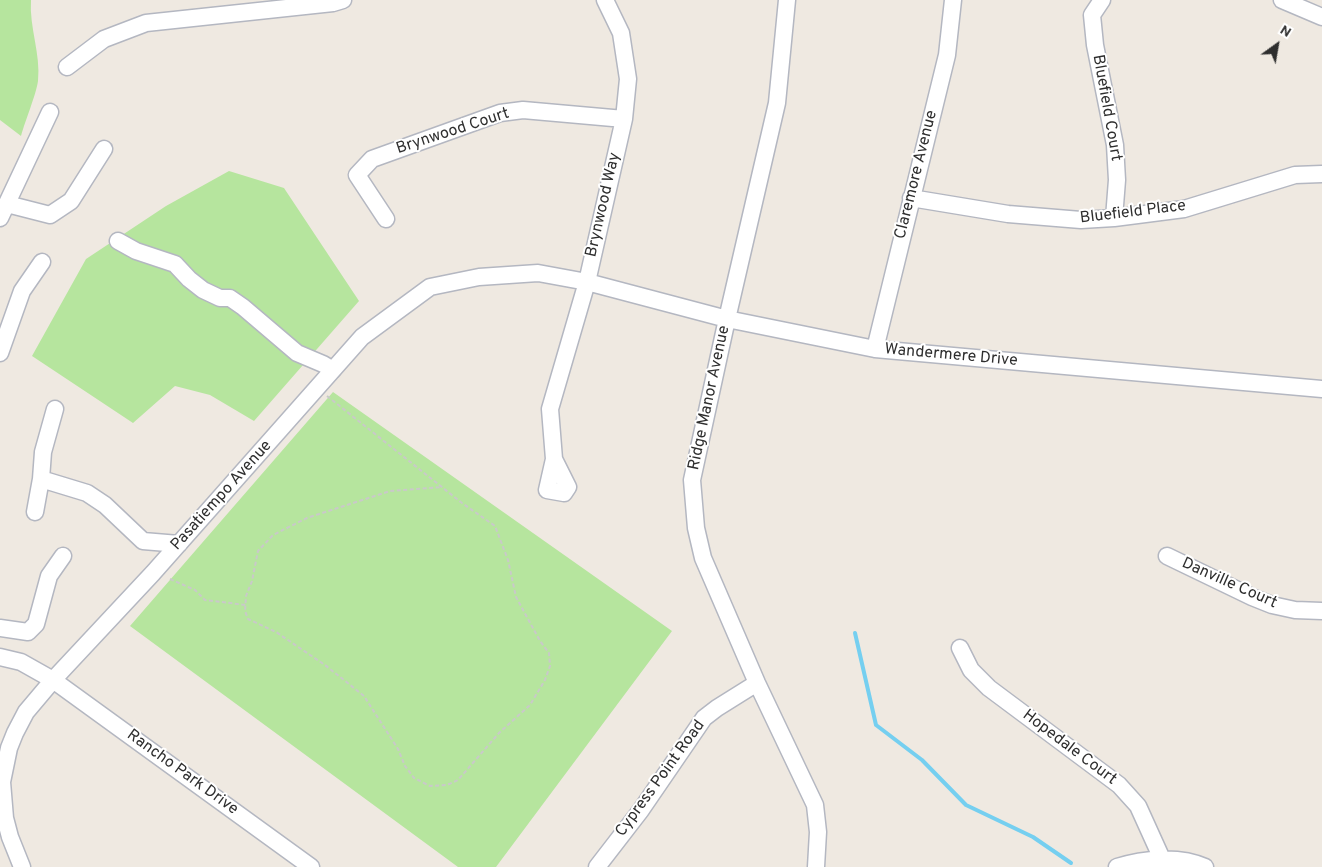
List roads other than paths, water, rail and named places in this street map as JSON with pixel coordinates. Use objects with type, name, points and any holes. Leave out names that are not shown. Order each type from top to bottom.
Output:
[{"type":"street","points":[[67,67],[104,39],[146,23],[333,3],[344,0]]},
{"type":"street","name":"Brynwood Way","points":[[554,459],[550,409],[587,282],[624,119],[628,79],[621,33],[605,0]]},
{"type":"street","name":"Ridge Manor Avenue","points":[[787,0],[777,103],[726,319],[692,480],[696,528],[703,558],[757,683],[815,805],[818,832],[816,867]]},
{"type":"street","name":"Claremore Avenue","points":[[875,349],[947,56],[953,0]]},
{"type":"street","name":"Bluefield Court","points":[[1102,0],[1092,15],[1095,45],[1115,145],[1117,180],[1114,218]]},
{"type":"street","points":[[1282,0],[1322,17]]},
{"type":"street","name":"Brynwood Court","points":[[386,219],[357,174],[372,159],[500,113],[523,110],[624,119]]},
{"type":"street","points":[[50,112],[3,211],[50,215],[71,201],[104,149]]},
{"type":"street","name":"Bluefield Place","points":[[911,198],[1008,214],[1081,220],[1114,218],[1184,208],[1295,175],[1322,174]]},
{"type":"street","points":[[118,241],[136,251],[176,264],[189,280],[203,290],[220,298],[230,298],[297,353],[327,367]]},
{"type":"street","points":[[0,353],[22,291],[42,262]]},
{"type":"street","name":"Pasatiempo Avenue","points":[[22,867],[10,838],[2,797],[5,766],[15,733],[26,712],[318,388],[327,367],[362,337],[430,288],[479,277],[538,273],[587,282]]},
{"type":"street","name":"Wandermere Drive","points":[[587,282],[726,319],[875,349],[1322,389]]},
{"type":"street","points":[[35,512],[41,479],[43,452],[55,409]]},
{"type":"street","points":[[41,479],[87,493],[105,505],[143,541],[179,544]]},
{"type":"street","points":[[0,628],[28,632],[36,624],[49,576],[63,556]]},
{"type":"street","name":"Danville Court","points":[[1167,556],[1272,605],[1295,610],[1322,611]]},
{"type":"street","name":"Hopedale Court","points":[[960,648],[971,670],[988,688],[1125,790],[1138,806],[1162,859]]},
{"type":"street","name":"Rancho Park Drive","points":[[0,657],[21,662],[53,680],[311,867]]},
{"type":"street","name":"Cypress Point Road","points":[[597,867],[641,810],[704,718],[716,708],[757,683]]},
{"type":"street","points":[[1117,867],[1162,859],[1197,863],[1205,867]]},
{"type":"waterway","points":[[855,633],[876,725],[922,760],[966,805],[1033,837],[1071,863]]}]
